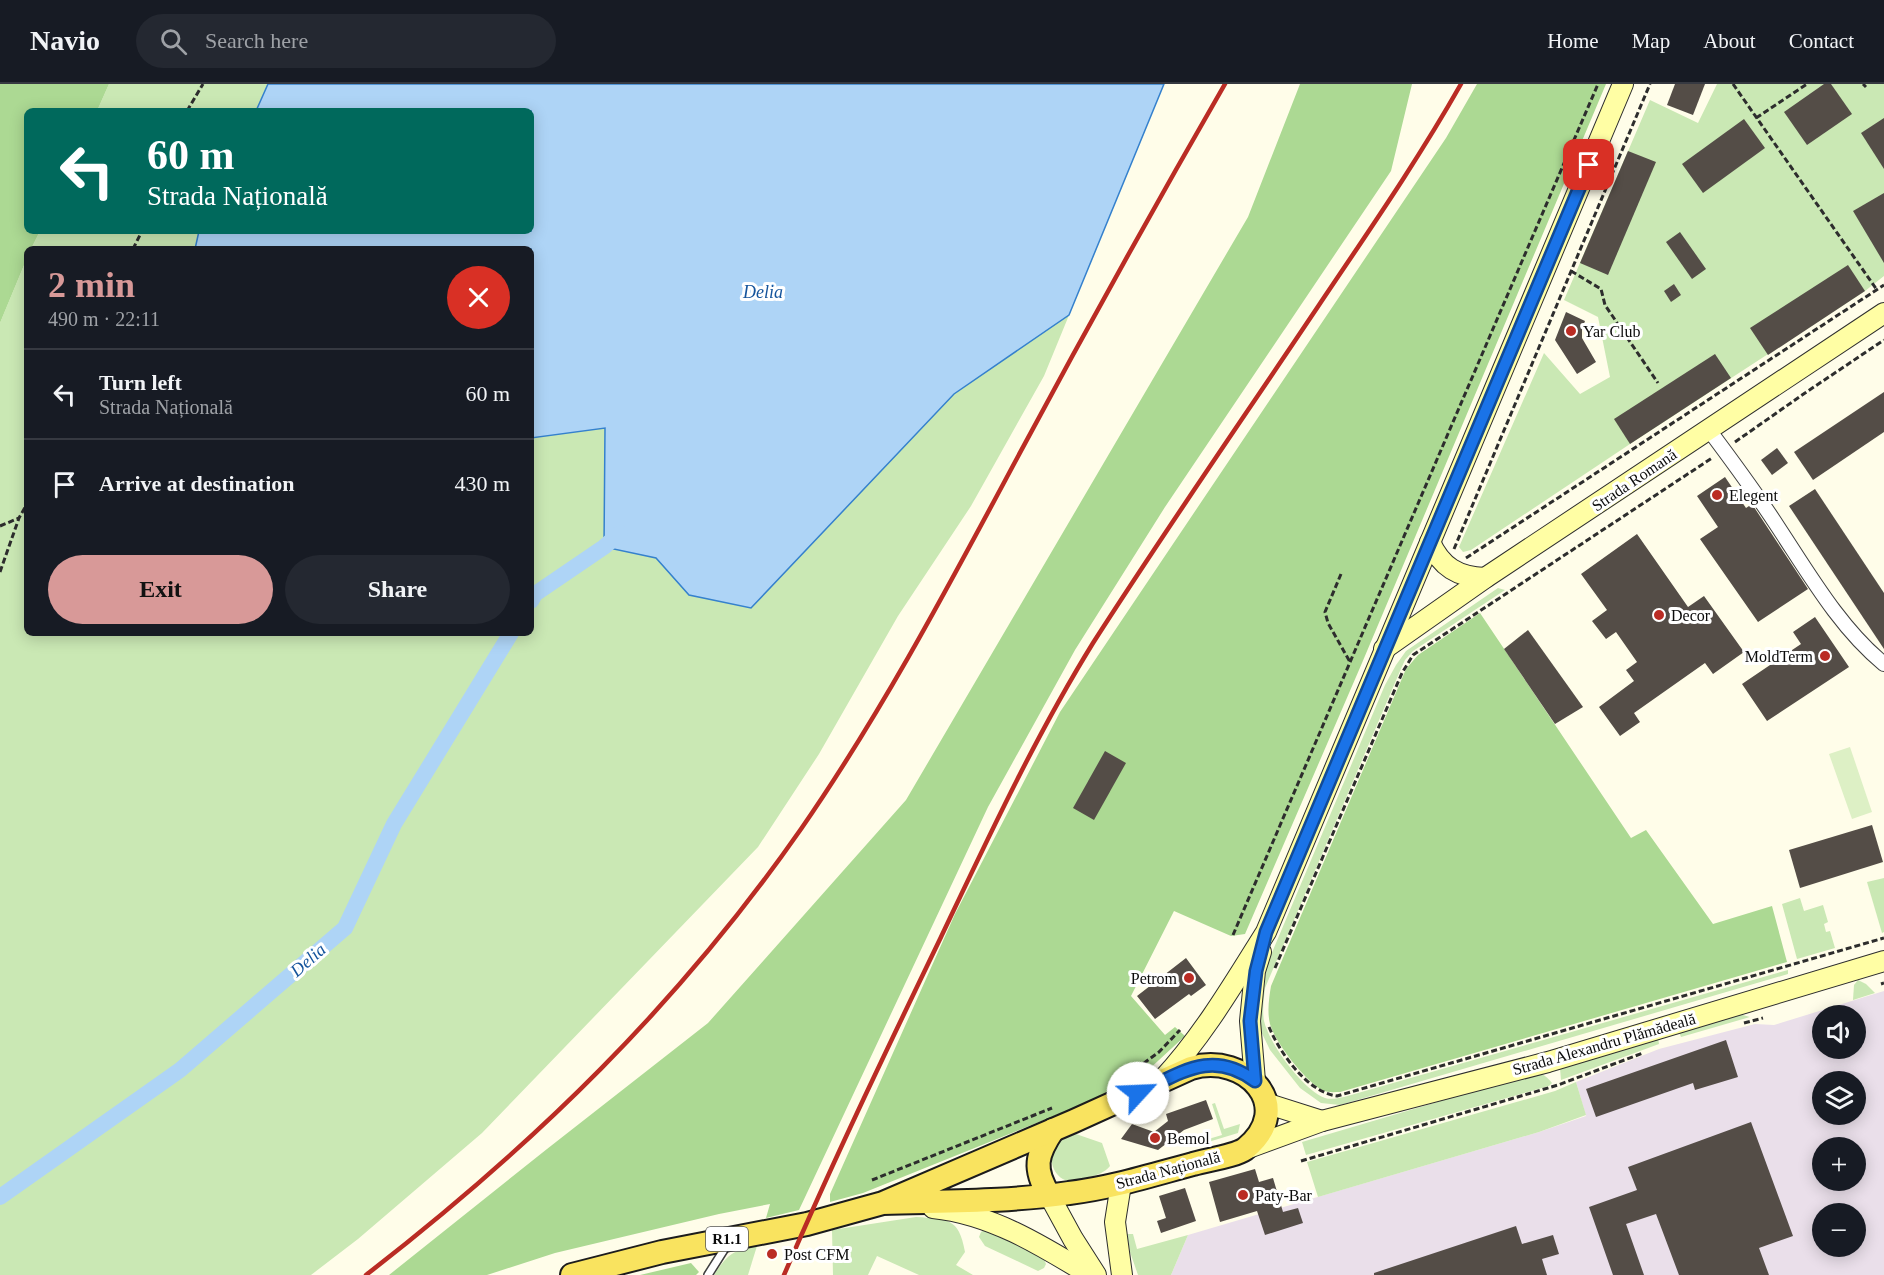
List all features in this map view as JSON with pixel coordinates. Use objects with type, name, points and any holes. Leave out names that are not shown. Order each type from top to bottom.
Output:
[{"type":"main road","name":"Strada Națională","points":[[572,1275],[662,1252],[807,1224],[883,1203],[1053,1119],[1159,1084],[1201,1065],[1225,1066],[1241,1071],[1255,1081],[1263,1094],[1266,1112],[1263,1126],[1243,1150],[1121,1184],[1049,1195],[883,1203]]},
{"type":"main road","points":[[1049,1195],[1041,1179],[1038,1160],[1053,1119]]},
{"type":"street","name":"Strada Națională","points":[[1255,1081],[1250,1021],[1256,971],[1266,932],[1623,84]]},
{"type":"street","name":"Strada Romană","points":[[1384,648],[1884,313]]},
{"type":"street","points":[[1709,430],[1759,497],[1845,623],[1872,654],[1884,664]]},
{"type":"street","points":[[1430,542],[1436,555],[1445,566],[1471,578],[1485,579]]},
{"type":"street","name":"Strada Națională","points":[[1159,1084],[1183,1058],[1266,932]]},
{"type":"street","name":"Strada Alexandru Plămădeală","points":[[1243,1150],[1322,1121],[1548,1062],[1884,961]]},
{"type":"street","points":[[1265,1103],[1322,1121]]},
{"type":"street","points":[[1121,1184],[1115,1222],[1122,1275]]},
{"type":"street","points":[[1049,1195],[1096,1275]]},
{"type":"street","points":[[883,1203],[945,1209],[999,1225],[1023,1236],[1090,1275]]},
{"type":"lane","points":[[708,1275],[731,1238]]},
{"type":"path","points":[[189,108],[203,84]]},
{"type":"path","points":[[1233,935],[1598,84]]},
{"type":"path","points":[[1457,554],[1453,548],[1650,84]]},
{"type":"path","points":[[1733,84],[1877,290]]},
{"type":"path","points":[[1756,118],[1807,84]]},
{"type":"path","points":[[1571,271],[1601,290],[1605,305],[1658,383]]},
{"type":"path","points":[[1465,558],[1884,285]]},
{"type":"path","points":[[1273,975],[1401,673],[1413,655],[1724,450],[1884,340]]},
{"type":"path","points":[[0,572],[24,509]]},
{"type":"path","points":[[0,526],[19,518]]},
{"type":"path","points":[[1341,574],[1325,612],[1328,623],[1351,663]]},
{"type":"path","points":[[1268,1025],[1273,1037],[1301,1076],[1321,1092],[1337,1095],[1884,938]]},
{"type":"path","points":[[1742,1023],[1763,1018]]},
{"type":"path","points":[[1123,1078],[1159,1052],[1180,1030]]},
{"type":"path","points":[[1301,1161],[1558,1086],[1647,1051]]},
{"type":"path","points":[[872,1180],[937,1156],[1053,1119]]},
{"type":"shaded area","points":[[1884,991],[1884,1275],[1171,1275],[1188,1235],[1539,1132],[1586,1116],[1576,1082],[1659,1049],[1755,1024],[1774,1025],[1812,1013],[1812,1059],[1866,1059],[1866,1005],[1839,1005]]},
{"type":"green space","points":[[0,84],[109,84],[98,108],[24,108],[24,234],[38,234],[32,246],[24,246],[24,265],[0,323]]},
{"type":"green space","points":[[109,84],[1164,84],[1044,376],[971,506],[898,616],[819,754],[758,847],[482,1133],[358,1239],[311,1275],[0,1275],[0,323],[24,265],[24,636],[534,636],[534,246],[32,246],[38,234],[534,234],[534,108],[98,108]]},
{"type":"green space","points":[[1300,84],[1412,84],[1391,171],[1165,507],[1075,650],[988,807],[799,1210],[766,1218],[770,1204],[719,1214],[555,1253],[487,1275],[389,1275],[708,1023],[906,800],[1248,217]]},
{"type":"green space","points":[[1477,84],[1606,84],[1245,934],[1231,936],[1174,911],[1131,996],[1165,1035],[1175,1027],[1185,1036],[1146,1072],[1116,1091],[863,1193],[830,1202],[830,1194],[955,914],[1060,712],[1446,138]]},
{"type":"green space","points":[[1717,84],[1884,84],[1884,276],[1865,291],[1471,550],[1463,552],[1459,547],[1544,353],[1580,394],[1610,377],[1598,317],[1564,300],[1650,100],[1698,123]]},
{"type":"green space","points":[[1498,588],[1505,590],[1413,651],[1405,660],[1400,671],[1265,988],[1264,1021],[1288,1065],[1316,1093],[1327,1099],[1339,1098],[1788,970],[1788,974],[1340,1105],[1321,1103],[1300,1088],[1270,1050],[1258,1025],[1265,969],[1385,685],[1396,665],[1406,651]]},
{"type":"green space","points":[[1480,613],[1631,838],[1646,830],[1713,924],[1772,906],[1787,962],[1340,1092],[1324,1091],[1299,1070],[1273,1032],[1269,1015],[1271,986],[1406,669],[1418,655]]},
{"type":"green space","points":[[1850,747],[1872,812],[1852,819],[1829,754]]},
{"type":"green space","points":[[1884,878],[1884,932],[1882,933],[1867,882]]},
{"type":"green space","points":[[1800,898],[1804,911],[1823,905],[1828,922],[1824,924],[1826,932],[1830,931],[1835,948],[1797,959],[1782,904]]},
{"type":"green space","points":[[1858,980],[1875,993],[1853,1000],[1854,985]]},
{"type":"green space","points":[[1739,1014],[1750,1017],[1681,1037],[1679,1032]]},
{"type":"green space","points":[[1658,1038],[1659,1044],[1561,1080],[1560,1068]]},
{"type":"green space","points":[[1535,1073],[1545,1076],[1552,1083],[1549,1086],[1306,1155],[1302,1142]]},
{"type":"green space","points":[[1576,1082],[1586,1115],[1539,1132],[1318,1197],[1307,1162],[1555,1091]]},
{"type":"green space","points":[[1215,1103],[1224,1129],[1240,1124],[1238,1133],[1195,1146],[1195,1143],[1222,1135],[1212,1104]]},
{"type":"green space","points":[[1076,1134],[1102,1143],[1110,1166],[1098,1174],[1077,1181],[1068,1181],[1056,1173],[1052,1163],[1052,1153],[1058,1143]]},
{"type":"green space","points":[[916,1217],[936,1218],[955,1226],[965,1252],[956,1265],[973,1275],[919,1275],[877,1256],[868,1275],[833,1275],[832,1230]]},
{"type":"green space","points":[[986,1229],[1043,1257],[1046,1264],[1044,1268],[1038,1271],[985,1246],[979,1237]]},
{"type":"green space","points":[[1127,1234],[1133,1234],[1137,1249],[1188,1235],[1171,1275],[1138,1275]]},
{"type":"green space","points":[[757,1246],[748,1275],[714,1275],[732,1254]]},
{"type":"green space","points":[[691,1263],[699,1272],[696,1275],[640,1275]]},
{"type":"water","name":"Delia","points":[[268,84],[1164,84],[1069,315],[954,394],[751,608],[689,595],[656,558],[604,547],[605,428],[534,438],[534,246],[196,246],[198,234],[534,234],[534,108],[257,108]]},
{"type":"building","points":[[1675,84],[1705,84],[1693,115],[1667,105]]},
{"type":"building","points":[[1824,84],[1831,84],[1852,114],[1807,145],[1784,112]]},
{"type":"building","points":[[1884,118],[1884,169],[1861,133]]},
{"type":"building","points":[[1744,119],[1765,148],[1703,193],[1682,164]]},
{"type":"building","points":[[1628,151],[1656,162],[1608,275],[1580,263]]},
{"type":"building","points":[[1884,193],[1884,263],[1853,211]]},
{"type":"building","points":[[1680,232],[1706,269],[1692,279],[1666,242]]},
{"type":"building","points":[[1848,265],[1865,291],[1768,355],[1750,328]]},
{"type":"building","points":[[1674,284],[1681,295],[1671,302],[1664,291]]},
{"type":"building","points":[[1566,312],[1585,321],[1582,338],[1596,362],[1577,374],[1555,340]]},
{"type":"building","points":[[1715,354],[1731,378],[1630,444],[1614,419]]},
{"type":"building","points":[[1884,392],[1884,432],[1813,480],[1794,452]]},
{"type":"building","points":[[1777,448],[1788,463],[1772,475],[1761,460]]},
{"type":"building","points":[[1725,477],[1746,508],[1752,504],[1808,589],[1758,622],[1700,539],[1718,527],[1697,496]]},
{"type":"building","points":[[1815,489],[1884,593],[1884,649],[1789,506]]},
{"type":"building","name":"Decor","points":[[1637,534],[1688,607],[1704,596],[1744,652],[1713,674],[1705,663],[1634,713],[1640,722],[1620,736],[1599,707],[1634,681],[1626,670],[1637,662],[1616,632],[1606,639],[1592,621],[1607,610],[1581,574]]},
{"type":"building","points":[[1815,617],[1849,667],[1767,721],[1742,684],[1801,644],[1793,632]]},
{"type":"building","points":[[1528,630],[1583,707],[1555,724],[1504,649]]},
{"type":"building","points":[[1105,751],[1126,763],[1094,820],[1073,808]]},
{"type":"building","points":[[1872,825],[1883,862],[1800,888],[1789,850]]},
{"type":"building","points":[[1186,958],[1206,985],[1191,996],[1189,994],[1155,1019],[1137,996]]},
{"type":"building","points":[[1726,1040],[1738,1077],[1695,1090],[1693,1083],[1596,1117],[1586,1089]]},
{"type":"building","points":[[1206,1100],[1213,1119],[1184,1130],[1158,1150],[1121,1139],[1132,1124],[1154,1132],[1168,1121],[1166,1114]]},
{"type":"building","points":[[1751,1122],[1793,1236],[1759,1248],[1769,1275],[1679,1275],[1656,1214],[1626,1224],[1644,1275],[1613,1275],[1589,1207],[1637,1190],[1628,1167]]},
{"type":"building","points":[[1255,1169],[1259,1182],[1273,1178],[1283,1212],[1298,1208],[1303,1223],[1265,1235],[1257,1211],[1220,1222],[1209,1182]]},
{"type":"building","points":[[1185,1188],[1196,1221],[1161,1233],[1157,1221],[1166,1218],[1159,1196]]},
{"type":"building","points":[[1516,1226],[1522,1244],[1553,1235],[1559,1254],[1542,1259],[1547,1275],[1374,1275],[1374,1273]]},
{"type":"waterway","name":"Delia","points":[[534,596],[604,547],[620,533]]},
{"type":"waterway","name":"Delia","points":[[0,1197],[180,1070],[345,928],[394,824],[509,636]]},
{"type":"railway","points":[[366,1275],[488,1175],[601,1069],[705,954],[801,829],[887,694],[965,556],[1092,320],[1225,84]]},
{"type":"railway","points":[[784,1275],[861,1105],[976,863],[1032,751],[1072,679],[1149,558],[1392,196],[1461,84]]},
{"type":"place","name":"Yar Club","points":[[1571,331]]},
{"type":"place","name":"Elegent","points":[[1717,495]]},
{"type":"place","name":"Decor","points":[[1659,615]]},
{"type":"place","name":"MoldTerm","points":[[1825,656]]},
{"type":"place","name":"Petrom","points":[[1189,978]]},
{"type":"place","name":"Bemol","points":[[1155,1138]]},
{"type":"place","name":"Paty-Bar","points":[[1243,1195]]},
{"type":"place","name":"Post CFM","points":[[772,1254]]},
{"type":"route","points":[[1138,1093],[1201,1065],[1225,1066],[1241,1071],[1255,1081],[1250,1021],[1256,971],[1266,932],[1589,165]]}]
